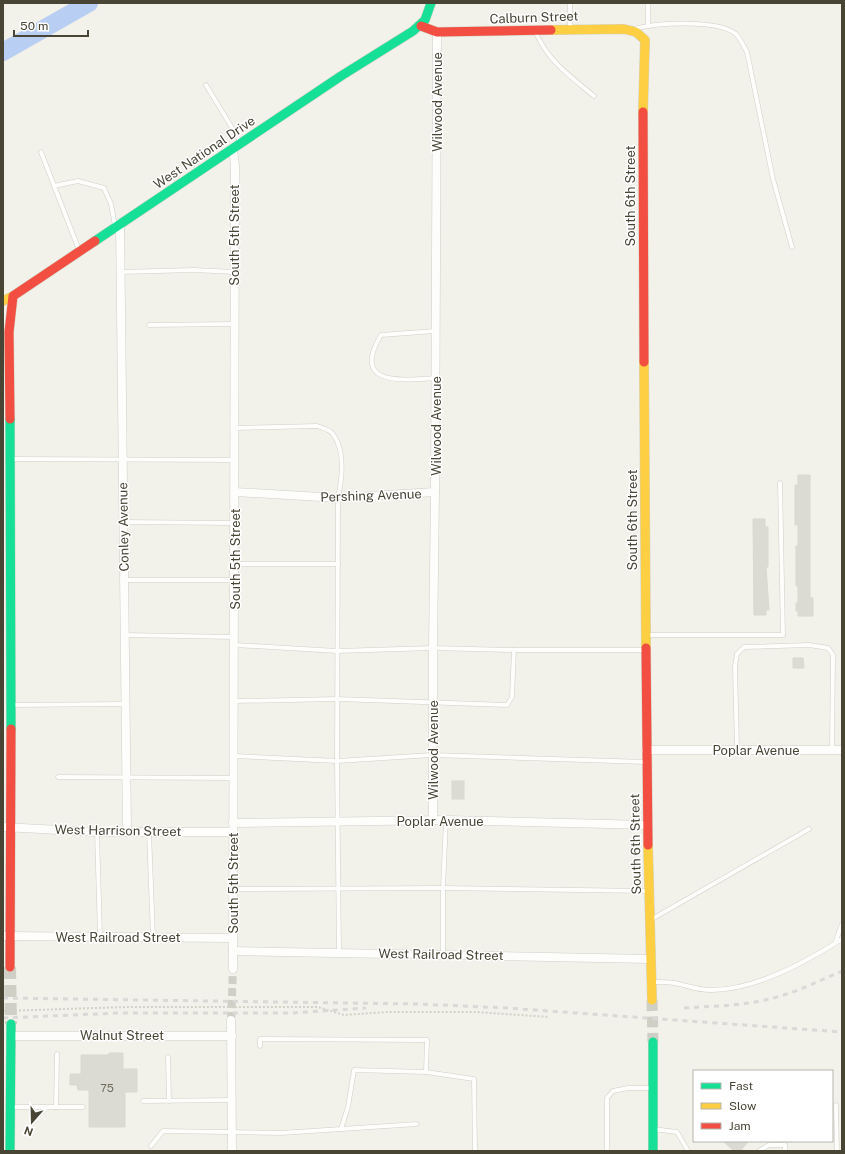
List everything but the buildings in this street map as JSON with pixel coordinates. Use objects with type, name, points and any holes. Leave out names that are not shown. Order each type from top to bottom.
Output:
[{"type":"street","points":[[421,26],[428,14],[431,3]]},
{"type":"street","name":"Calburn Street","points":[[421,26],[437,32],[632,30]]},
{"type":"street","name":"West National Drive","points":[[3,301],[421,26]]},
{"type":"street","name":"South 6th Street","points":[[632,30],[642,36],[645,40],[643,134],[646,750],[652,1000]]},
{"type":"street","name":"Wilwood Avenue","points":[[433,820],[432,755],[436,378],[437,32]]},
{"type":"street","name":"South 5th Street","points":[[233,149],[233,324],[235,428],[233,969]]},
{"type":"street","name":"Conley Avenue","points":[[118,224],[123,458],[127,832]]},
{"type":"street","points":[[10,968],[6,936],[6,827],[7,740],[11,705],[7,610],[7,496],[10,459],[9,332],[12,296]]},
{"type":"street","name":"Pershing Avenue","points":[[235,492],[338,498],[435,492]]},
{"type":"street","name":"Poplar Avenue","points":[[646,750],[842,750]]},
{"type":"street","name":"Poplar Avenue","points":[[233,827],[337,821],[433,820],[647,825]]},
{"type":"street","name":"West Harrison Street","points":[[6,827],[97,832],[149,832],[233,827]]},
{"type":"street","name":"West Railroad Street","points":[[6,936],[232,938]]},
{"type":"street","name":"West Railroad Street","points":[[233,951],[650,959]]},
{"type":"street","points":[[231,1020],[232,1151]]},
{"type":"street","points":[[10,1151],[6,1138],[10,1107],[7,1075],[12,1036],[11,1024]]},
{"type":"street","name":"Walnut Street","points":[[12,1036],[232,1036]]},
{"type":"street","points":[[653,1042],[653,1151]]},
{"type":"lane","points":[[570,3],[570,30]]},
{"type":"lane","points":[[648,3],[648,26]]},
{"type":"lane","points":[[632,30],[648,26],[690,24],[720,27],[736,34],[747,52],[773,179],[792,248]]},
{"type":"lane","points":[[536,32],[547,55],[568,75],[594,96]]},
{"type":"lane","points":[[206,85],[241,143]]},
{"type":"lane","points":[[41,152],[80,250]]},
{"type":"lane","points":[[54,186],[78,181],[104,188],[118,224]]},
{"type":"lane","points":[[120,272],[194,270],[234,272]]},
{"type":"lane","points":[[149,326],[233,324]]},
{"type":"lane","points":[[436,331],[380,335],[374,346],[372,359],[374,371],[381,377],[436,378]]},
{"type":"lane","points":[[235,428],[317,426],[328,430],[333,434],[342,458],[341,483],[338,498],[337,651],[339,952]]},
{"type":"lane","points":[[10,459],[123,458],[235,460]]},
{"type":"lane","points":[[646,635],[783,635],[780,483]]},
{"type":"lane","points":[[123,522],[235,522]]},
{"type":"lane","points":[[235,564],[338,564]]},
{"type":"lane","points":[[124,580],[235,580]]},
{"type":"lane","points":[[124,635],[235,641],[337,651],[433,648],[514,650],[646,650]]},
{"type":"lane","points":[[737,750],[735,666],[737,654],[744,646],[802,645],[828,648],[833,655],[832,750]]},
{"type":"lane","points":[[234,701],[337,699],[507,705],[512,696],[514,650]]},
{"type":"lane","points":[[11,705],[125,704]]},
{"type":"lane","points":[[234,756],[337,761],[432,755],[647,762]]},
{"type":"lane","points":[[58,777],[126,779],[234,778]]},
{"type":"lane","points":[[443,955],[442,888],[446,820]]},
{"type":"lane","points":[[650,920],[810,829]]},
{"type":"lane","points":[[97,832],[100,937]]},
{"type":"lane","points":[[149,832],[154,937]]},
{"type":"lane","points":[[234,889],[442,888],[650,891]]},
{"type":"lane","points":[[835,943],[842,924]]},
{"type":"lane","points":[[651,982],[675,983],[694,990],[712,990],[741,986],[781,973],[842,939]]},
{"type":"lane","points":[[260,1046],[260,1039],[427,1040],[426,1072]]},
{"type":"lane","points":[[56,1107],[57,1054]]},
{"type":"lane","points":[[168,1057],[169,1101]]},
{"type":"lane","points":[[341,1129],[348,1107],[354,1070],[426,1072],[474,1079],[475,1151]]},
{"type":"lane","points":[[607,1151],[607,1098],[614,1091],[628,1088],[653,1088]]},
{"type":"lane","points":[[143,1101],[232,1100]]},
{"type":"lane","points":[[836,1105],[837,1151]]},
{"type":"lane","points":[[10,1107],[83,1107]]},
{"type":"lane","points":[[151,1146],[162,1132],[281,1133],[417,1124]]},
{"type":"lane","points":[[653,1129],[677,1132],[688,1151]]},
{"type":"lane","points":[[759,1151],[769,1145],[785,1145],[785,1151]]},
{"type":"path","points":[[3,1011],[127,1007],[318,1007],[344,1015],[387,1012],[470,1012],[549,1017]]},
{"type":"waterway","points":[[3,52],[89,3]]},
{"type":"tunnel","points":[[10,967],[11,1024]]},
{"type":"tunnel","points":[[231,1020],[233,969]]},
{"type":"tunnel","points":[[652,1000],[653,1042]]},
{"type":"railway","points":[[684,1008],[762,1001],[782,996],[842,971]]},
{"type":"railway","points":[[3,998],[418,1004],[507,1008],[842,1032]]},
{"type":"railway","points":[[3,1018],[120,1013],[292,1013],[366,1008]]},
{"type":"traffic: fast","points":[[95,241],[341,76],[413,31],[425,20],[431,3]]},
{"type":"traffic: fast","points":[[10,419],[11,729]]},
{"type":"traffic: fast","points":[[10,1151],[11,1024]]},
{"type":"traffic: fast","points":[[653,1042],[653,1151]]},
{"type":"traffic: slow","points":[[551,30],[624,29],[636,32],[645,40],[643,112]]},
{"type":"traffic: slow","points":[[3,301],[13,296]]},
{"type":"traffic: slow","points":[[644,362],[646,648]]},
{"type":"traffic: slow","points":[[648,845],[652,1000]]},
{"type":"traffic: jam","points":[[421,26],[437,32],[551,30]]},
{"type":"traffic: jam","points":[[643,112],[644,362]]},
{"type":"traffic: jam","points":[[10,419],[9,332],[13,296],[95,241]]},
{"type":"traffic: jam","points":[[646,648],[648,845]]},
{"type":"traffic: jam","points":[[10,967],[11,729]]}]
